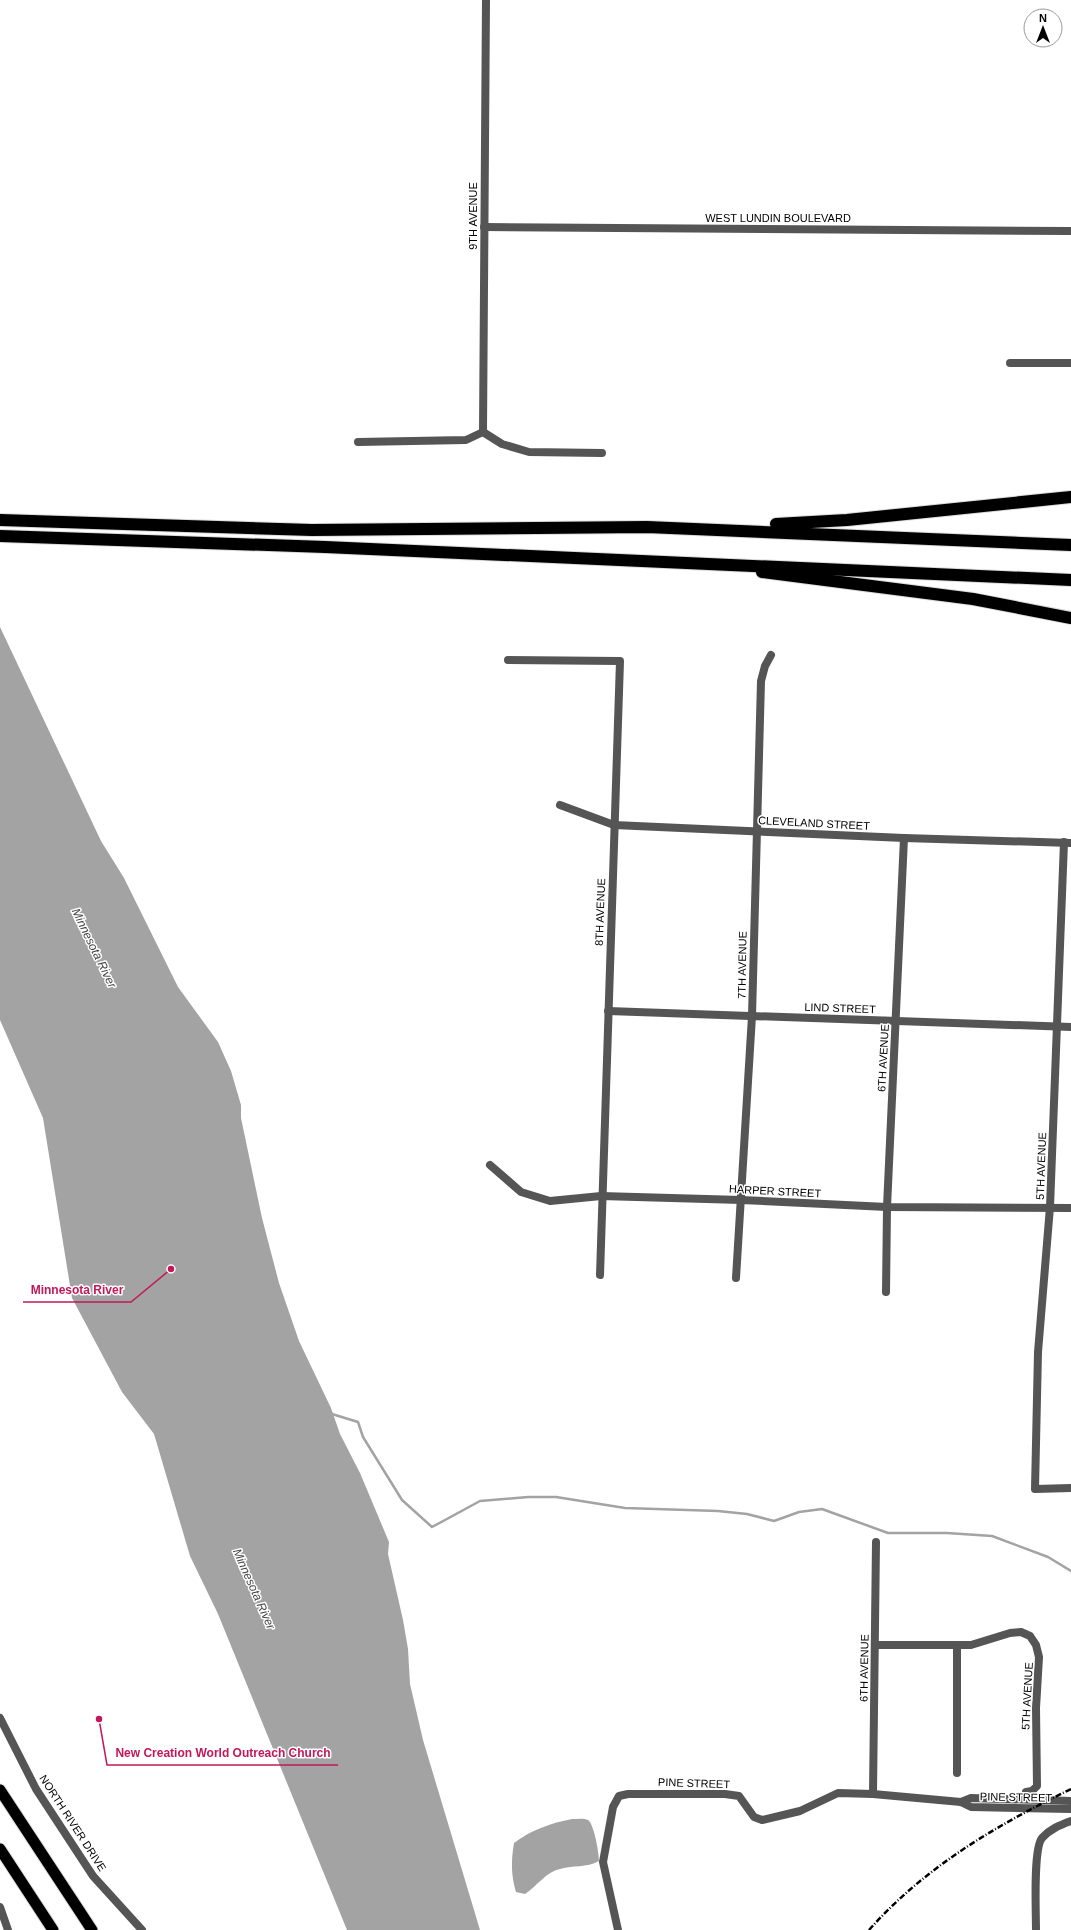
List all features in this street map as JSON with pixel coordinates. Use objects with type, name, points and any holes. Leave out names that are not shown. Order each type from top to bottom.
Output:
[{"type":"highway","points":[[0,520],[312,530],[647,527],[821,522],[1071,497]]},
{"type":"highway","points":[[647,527],[1071,544]]},
{"type":"highway","points":[[0,536],[712,564],[1071,580]]},
{"type":"highway","points":[[712,564],[777,575],[973,599],[1071,618]]},
{"type":"highway","points":[[0,1790],[92,1930]]},
{"type":"highway","points":[[0,1849],[52,1930]]},
{"type":"street","name":"9TH AVENUE","points":[[483,432],[486,0]]},
{"type":"street","name":"WEST LUNDIN BOULEVARD","points":[[484,227],[1071,231]]},
{"type":"street","points":[[1010,363],[1071,363]]},
{"type":"street","points":[[358,442],[466,440],[483,432],[502,444],[529,452],[602,453]]},
{"type":"street","name":"7TH AVENUE","points":[[736,1278],[752,1016],[761,681],[765,666],[771,655]]},
{"type":"street","name":"8TH AVENUE","points":[[508,660],[620,661],[601,1196],[600,1275]]},
{"type":"street","name":"CLEVELAND STREET","points":[[560,805],[614,825],[904,838],[1068,842]]},
{"type":"street","name":"6TH AVENUE","points":[[886,1292],[887,1207],[904,838]]},
{"type":"street","name":"5TH AVENUE","points":[[1068,842],[1057,1026],[1050,1207],[1038,1352],[1035,1489],[1071,1488]]},
{"type":"street","name":"LIND STREET","points":[[608,1010],[1071,1027]]},
{"type":"street","name":"HARPER STREET","points":[[490,1164],[521,1192],[550,1201],[601,1196],[741,1200],[887,1207],[1071,1208]]},
{"type":"street","name":"6TH AVENUE","points":[[873,1794],[876,1645],[876,1542]]},
{"type":"street","name":"5TH AVENUE","points":[[876,1645],[911,1647],[957,1646],[971,1645],[1010,1632],[1021,1632],[1030,1636],[1036,1645],[1039,1657],[1036,1708],[1037,1786],[1032,1791],[1026,1792]]},
{"type":"street","points":[[957,1646],[957,1773]]},
{"type":"street","name":"NORTH RIVER DRIVE","points":[[0,1718],[36,1788],[90,1872],[142,1930]]},
{"type":"street","name":"PINE STREET","points":[[618,1930],[603,1862],[613,1807],[619,1796],[640,1793],[739,1796],[754,1817],[762,1820],[800,1811],[838,1793],[873,1794],[961,1802],[971,1806],[1071,1809]]},
{"type":"street","name":"PINE STREET","points":[[961,1802],[971,1798],[1071,1801]]},
{"type":"street","points":[[1036,1930],[1037,1853],[1041,1839],[1054,1827],[1071,1821]]},
{"type":"street","points":[[0,1907],[8,1930]]},
{"type":"water","name":"Minnesota River","points":[[0,627],[101,841],[124,878],[178,987],[218,1042],[231,1071],[241,1105],[241,1118],[262,1218],[279,1283],[299,1341],[331,1408],[340,1434],[360,1473],[389,1542],[388,1554],[408,1649],[410,1684],[423,1740],[480,1930],[347,1930],[218,1614],[190,1556],[154,1434],[122,1392],[72,1298],[43,1118],[0,1020]]},
{"type":"water","points":[[572,1819],[585,1819],[590,1823],[596,1839],[599,1861],[589,1865],[565,1868],[555,1871],[546,1876],[525,1894],[516,1892],[512,1868],[514,1843],[527,1834],[556,1823]]},
{"type":"waterway","points":[[332,1414],[358,1422],[363,1437],[402,1500],[432,1527],[480,1501],[528,1497],[556,1497],[625,1508],[718,1511],[747,1514],[774,1521],[799,1512],[822,1509],[888,1533],[947,1533],[992,1536],[1048,1557],[1071,1571]]},
{"type":"railway","points":[[869,1930],[891,1907],[937,1867],[988,1833],[1071,1789]]},
{"type":"place","name":"Minnesota River","points":[[171,1269]]},
{"type":"place","name":"New Creation World Outreach Church","points":[[99,1719]]}]
